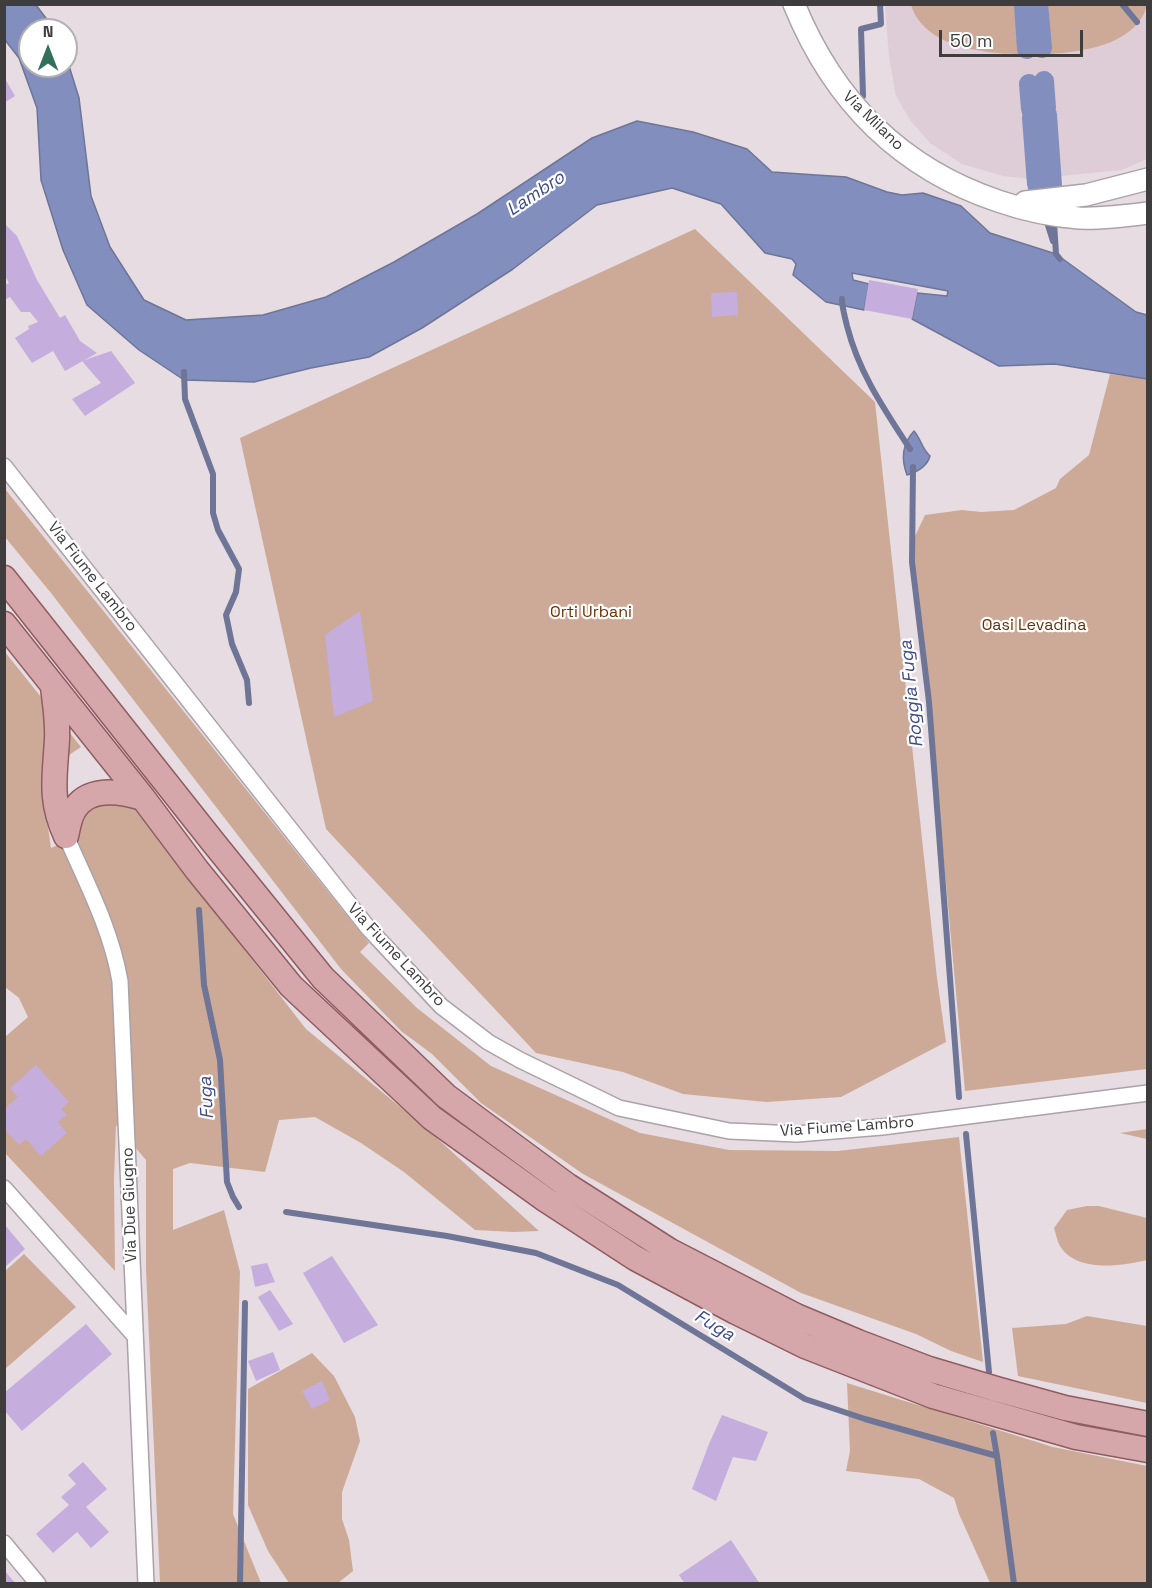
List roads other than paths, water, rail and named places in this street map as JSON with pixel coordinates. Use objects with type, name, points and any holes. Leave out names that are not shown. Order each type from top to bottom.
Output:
[{"type":"main road","points":[[4,578],[323,978],[446,1096],[568,1186],[670,1251],[796,1316],[929,1369],[1065,1408],[1148,1424]]},
{"type":"main road","points":[[4,624],[143,798],[196,870],[291,986],[432,1118],[546,1200],[635,1258],[804,1346],[933,1396],[1076,1437],[1148,1450]]},
{"type":"main road","points":[[53,687],[57,737],[53,788],[59,820],[66,836]]},
{"type":"main road","points":[[66,836],[73,811],[85,798],[104,791],[125,792],[143,798]]},
{"type":"street","name":"Via Milano","points":[[794,4],[810,41],[828,72],[849,101],[867,121],[924,166],[991,199],[1023,209],[1063,216],[1106,217],[1148,213]]},
{"type":"street","name":"Via Milano","points":[[991,199],[1020,202],[1055,200],[1101,191],[1148,178]]},
{"type":"street","name":"Via Fiume Lambro","points":[[4,466],[369,929],[441,1006],[488,1042],[520,1060],[619,1108],[729,1131],[797,1134],[882,1127],[1148,1093]]},
{"type":"street","name":"Via Due Giugno","points":[[66,836],[105,925],[120,981],[146,1584]]},
{"type":"street","points":[[4,1188],[134,1335]]},
{"type":"street","points":[[4,1544],[38,1584]]},
{"type":"water","points":[[4,5],[36,5],[46,18],[18,18],[18,57],[5,40]]},
{"type":"water","name":"Lambro","points":[[26,78],[73,78],[79,98],[91,196],[110,247],[144,300],[186,320],[263,315],[326,297],[394,262],[477,214],[592,138],[637,121],[693,132],[747,149],[772,172],[846,177],[887,192],[902,195],[923,193],[961,206],[990,233],[1056,254],[1136,312],[1147,315],[1147,379],[1055,364],[999,366],[912,319],[917,293],[947,296],[948,291],[852,273],[853,280],[869,284],[864,310],[826,302],[793,275],[796,264],[792,259],[765,253],[721,204],[672,188],[597,205],[513,269],[422,328],[369,357],[254,382],[184,380],[139,350],[87,305],[63,250],[41,180],[37,108]]},
{"type":"water","points":[[914,431],[930,456],[921,468],[907,475],[904,452],[907,441]]},
{"type":"waterway","points":[[863,96],[861,29],[881,24],[880,4]]},
{"type":"waterway","points":[[1024,4],[1027,49]]},
{"type":"waterway","points":[[1038,4],[1042,48]]},
{"type":"waterway","points":[[1122,4],[1137,22]]},
{"type":"waterway","points":[[1044,81],[1046,108]]},
{"type":"waterway","points":[[1029,84],[1031,109]]},
{"type":"waterway","points":[[1047,115],[1052,185]]},
{"type":"waterway","points":[[1032,118],[1037,184]]},
{"type":"waterway","points":[[1047,222],[1053,241]]},
{"type":"waterway","points":[[1054,222],[1056,254],[1060,259]]},
{"type":"waterway","name":"Roggia Fuga","points":[[842,299],[852,343],[865,375],[910,449]]},
{"type":"waterway","points":[[184,372],[185,399],[213,474],[213,513],[218,530],[239,569],[236,592],[226,615],[232,644],[247,680],[249,703]]},
{"type":"waterway","name":"Roggia Fuga","points":[[913,467],[912,562],[929,702],[959,1097]]},
{"type":"waterway","name":"Fuga","points":[[199,910],[204,985],[220,1060],[227,1182],[239,1207]]},
{"type":"waterway","points":[[966,1134],[989,1372]]},
{"type":"waterway","name":"Fuga","points":[[286,1212],[447,1236],[536,1253],[618,1285],[805,1399],[865,1419],[997,1456],[1014,1584]]},
{"type":"waterway","points":[[240,1584],[245,1303]]},
{"type":"waterway","points":[[993,1433],[997,1456]]},
{"type":"park label","name":"Orti Urbani","points":[[591,613]]},
{"type":"park label","name":"Oasi Levadina","points":[[1034,626]]}]
